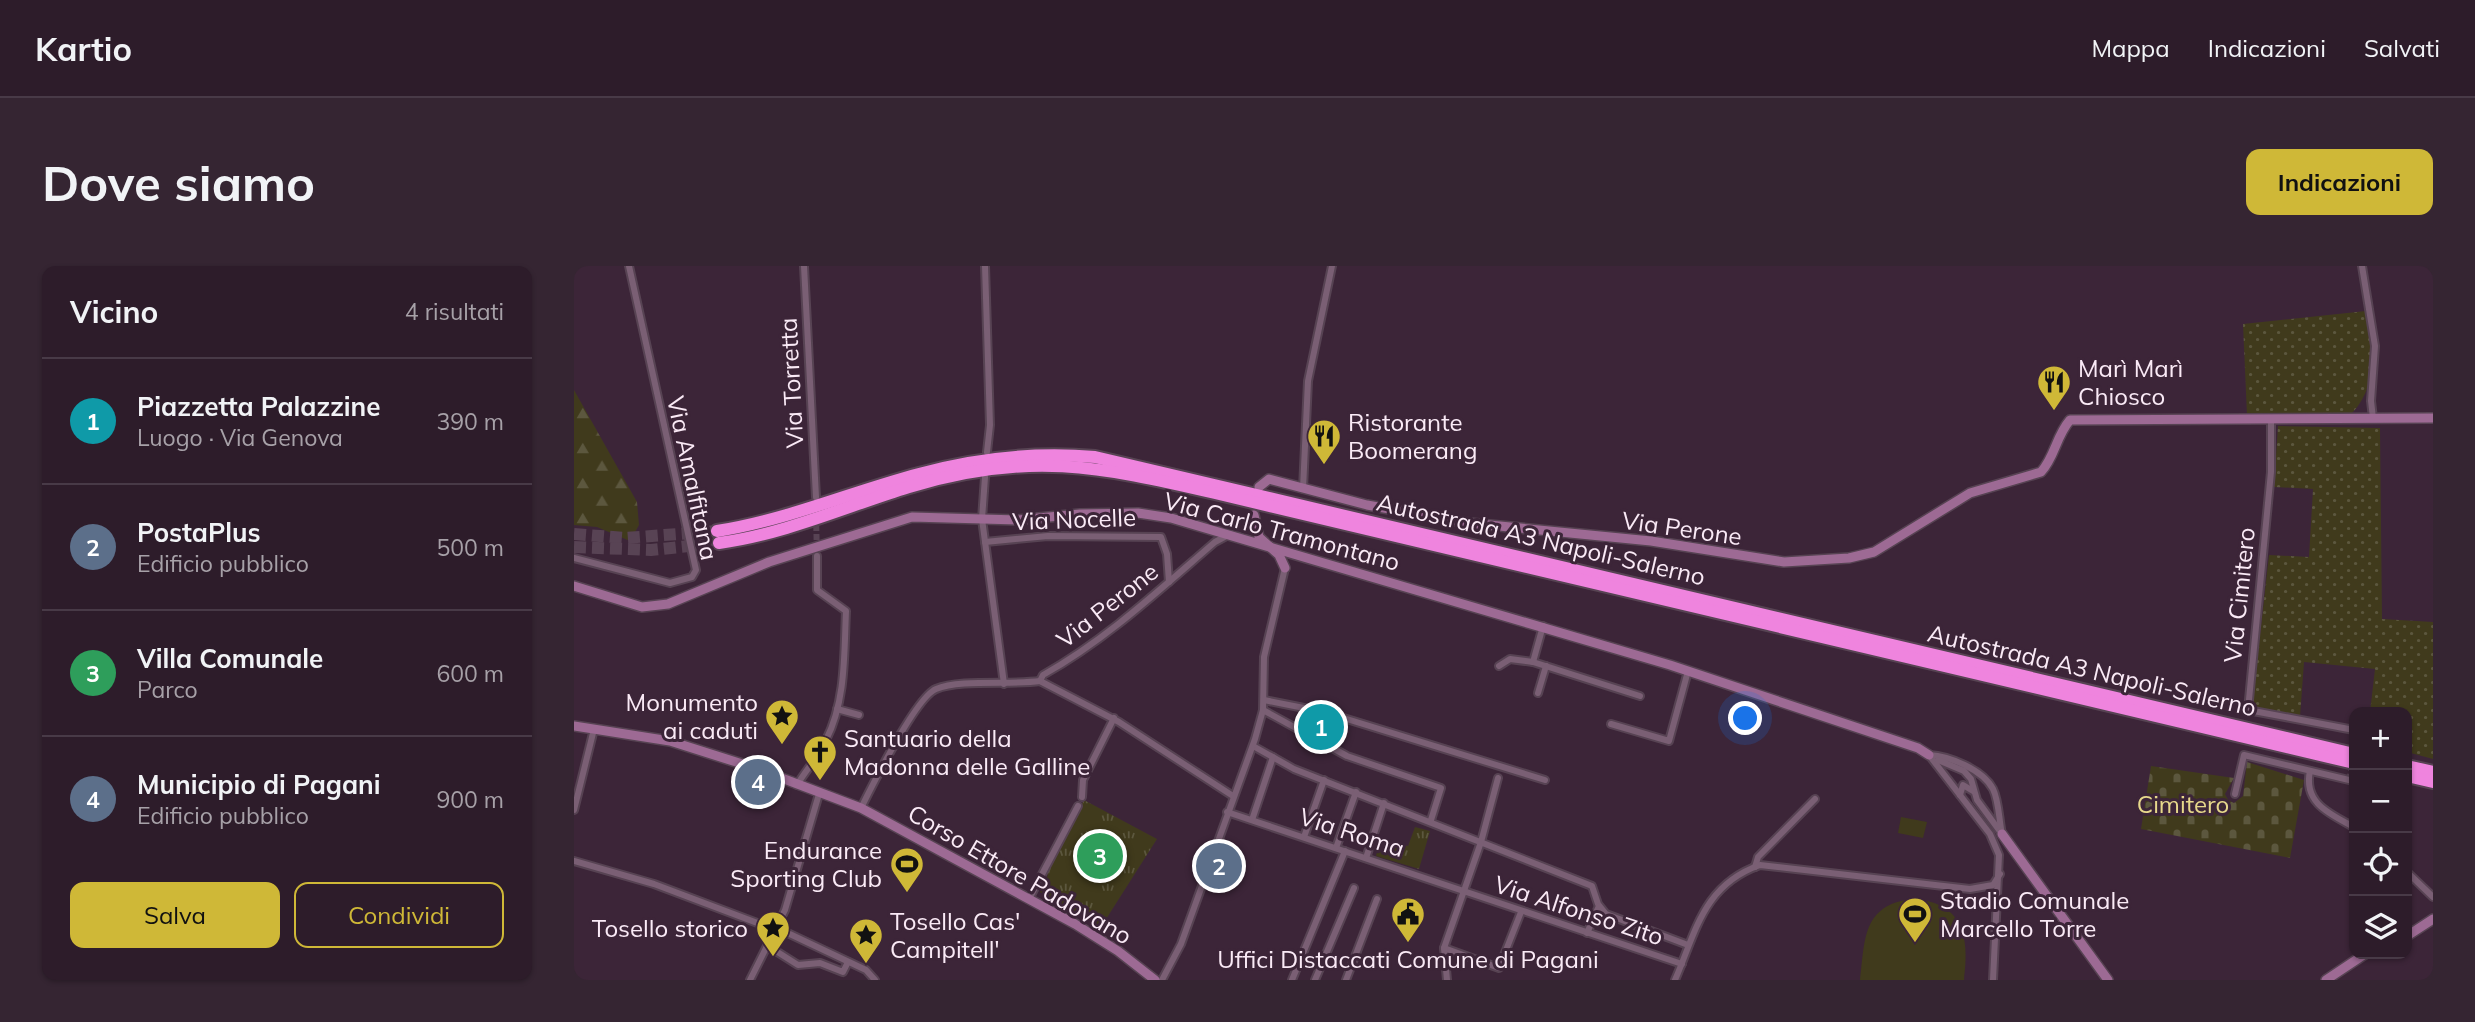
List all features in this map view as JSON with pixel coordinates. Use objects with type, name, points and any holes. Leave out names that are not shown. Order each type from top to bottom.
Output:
[{"type":"highway","name":"Autostrada A3 Napoli-Salerno","points":[[2349,753],[1095,457],[1039,454],[965,463],[902,479],[718,537],[774,531],[907,488],[972,471],[1041,464],[1091,467],[1215,493],[2349,762]]},
{"type":"highway","points":[[2412,767],[2433,772]]},
{"type":"highway","points":[[2412,777],[2433,782]]},
{"type":"street","name":"Via Amalfitana","points":[[574,558],[670,583],[692,577],[696,570],[629,266]]},
{"type":"street","name":"Via Torretta","points":[[804,266],[816,497]]},
{"type":"street","points":[[985,266],[990,425],[987,452]]},
{"type":"street","points":[[1303,489],[1308,382],[1332,266]]},
{"type":"street","points":[[2362,266],[2375,346],[2371,401],[2373,418]]},
{"type":"street","points":[[2271,419],[2433,418]]},
{"type":"street","name":"Via Perone","points":[[1259,487],[1269,480],[1367,505],[1469,523],[1651,541],[1784,562],[1822,561],[1874,552],[1970,493],[2041,472],[2049,463],[2061,430],[2070,420],[2271,419]]},
{"type":"street","name":"Via Cimitero","points":[[2271,419],[2271,472],[2248,710],[2349,729]]},
{"type":"street","points":[[985,477],[982,519],[1004,684]]},
{"type":"street","points":[[1254,541],[1254,511],[1259,537],[1279,555],[1285,568]]},
{"type":"street","name":"Via Carlo Tramontano","points":[[574,586],[642,607],[668,604],[751,569],[877,525],[912,517],[1018,520],[1080,514],[1138,513],[1171,518],[1688,671],[1886,736],[1964,771],[2002,834],[2108,980]]},
{"type":"street","points":[[1243,538],[1253,527]]},
{"type":"street","name":"Via Perone","points":[[1040,681],[1044,675],[1108,634],[1214,542],[1231,534]]},
{"type":"street","name":"Via Nocelle","points":[[985,542],[1048,536],[1161,537],[1167,554],[1169,582]]},
{"type":"street","points":[[1162,980],[1181,944],[1253,746],[1263,710],[1264,657],[1290,552]]},
{"type":"street","points":[[797,785],[828,737],[838,709],[842,680],[846,611],[817,590],[817,556]]},
{"type":"street","points":[[1285,568],[1295,558],[1308,557]]},
{"type":"street","points":[[1533,662],[1543,626]]},
{"type":"street","points":[[1499,666],[1510,659],[1533,662],[1640,696]]},
{"type":"street","points":[[1538,693],[1546,667]]},
{"type":"street","points":[[1611,724],[1669,741],[1688,671]]},
{"type":"street","points":[[861,808],[908,722],[929,692],[946,686],[1040,681],[1119,722],[1233,796]]},
{"type":"street","points":[[1264,700],[1324,712],[1545,780]]},
{"type":"street","points":[[838,709],[859,715]]},
{"type":"street","points":[[1263,710],[1347,756],[1441,788],[1431,820]]},
{"type":"street","points":[[1082,797],[1083,780],[1119,722]]},
{"type":"street","name":"Corso Ettore Padovano","points":[[574,726],[670,741],[861,808],[1029,899],[1118,951],[1155,980]]},
{"type":"street","points":[[574,810],[594,729]]},
{"type":"street","points":[[1253,746],[1324,780],[1431,820],[1592,886],[1599,906],[1618,922],[1688,945]]},
{"type":"street","points":[[1929,755],[1996,845],[2000,874],[1993,980]]},
{"type":"street","name":"Via Carlo Tramontano","points":[[1929,755],[1940,756],[1979,774],[1994,795],[2002,834]]},
{"type":"street","points":[[2235,794],[2244,755],[2349,780]]},
{"type":"street","points":[[1252,820],[1273,757]]},
{"type":"street","points":[[2310,771],[2308,783],[2321,810],[2349,824]]},
{"type":"street","points":[[1447,980],[1444,948],[1481,842],[1498,778]]},
{"type":"street","points":[[1304,837],[1324,780]]},
{"type":"street","points":[[1960,795],[1963,785],[1975,793],[1979,785],[1989,785]]},
{"type":"street","points":[[1336,848],[1356,792]]},
{"type":"street","points":[[750,980],[777,929],[794,883],[806,832],[819,794]]},
{"type":"street","points":[[1983,806],[1992,802],[1994,795]]},
{"type":"street","points":[[1755,867],[1758,857],[1815,799]]},
{"type":"street","points":[[1366,858],[1384,803]]},
{"type":"street","points":[[1029,899],[1077,806]]},
{"type":"street","name":"Via Roma","points":[[1227,812],[1464,892]]},
{"type":"street","points":[[1292,980],[1345,851]]},
{"type":"street","points":[[574,861],[654,884],[777,929],[866,970],[874,980]]},
{"type":"street","points":[[1675,980],[1695,925],[1707,905],[1735,877],[1755,867],[1770,865],[1985,888],[1993,885],[2000,874]]},
{"type":"street","points":[[2412,877],[2433,897]]},
{"type":"street","points":[[1315,980],[1354,888]]},
{"type":"street","name":"Via Alfonso Zito","points":[[1464,892],[1682,964]]},
{"type":"street","points":[[1346,980],[1377,899]]},
{"type":"street","points":[[1587,933],[1599,906]]},
{"type":"street","points":[[1444,948],[1499,968],[1521,912]]},
{"type":"street","points":[[2412,933],[2433,919]]},
{"type":"street","points":[[768,946],[798,965],[820,964],[843,972],[848,962]]},
{"type":"street","points":[[2326,980],[2358,959]]},
{"type":"green space","points":[[2366,311],[2372,351],[2370,377],[2361,401],[2350,415],[2247,415],[2243,324]]},
{"type":"green space","points":[[574,390],[637,502],[639,525],[630,541],[597,527],[574,525]]},
{"type":"green space","points":[[2278,426],[2380,428],[2382,619],[2433,622],[2433,759],[2412,753],[2412,707],[2371,707],[2375,669],[2304,662],[2300,717],[2252,706],[2269,555],[2309,557],[2313,489],[2274,487]]},
{"type":"green space","name":"Cimitero","points":[[2247,762],[2304,780],[2290,858],[2141,829],[2151,766],[2234,778],[2225,794],[2228,800],[2234,803],[2243,796]]},
{"type":"green space","points":[[1084,800],[1157,839],[1101,927],[1040,892],[1048,875],[1045,873]]},
{"type":"green space","points":[[1901,817],[1927,822],[1923,838],[1898,833]]},
{"type":"green space","points":[[1415,827],[1430,831],[1419,869],[1376,856],[1381,838],[1408,846]]},
{"type":"green space","name":"Stadio Comunale Marcello Torre","points":[[1912,899],[1942,907],[1952,914],[1959,924],[1966,949],[1964,980],[1860,980],[1865,938],[1875,917],[1883,909]]},
{"type":"tunnel","points":[[816,516],[817,556]]},
{"type":"tunnel","points":[[574,534],[625,538],[717,531]]},
{"type":"tunnel","points":[[574,547],[651,550],[719,543]]},
{"type":"place","name":"Marì Marì Chiosco","points":[[2054,412]]},
{"type":"place","name":"Ristorante Boomerang","points":[[1324,466]]},
{"type":"place","name":"Piazzetta Palazzine","points":[[1321,727]]},
{"type":"place","name":"Monumento ai caduti","points":[[782,746]]},
{"type":"place","name":"Municipio di Pagani","points":[[758,782]]},
{"type":"place","name":"Santuario della Madonna delle Galline","points":[[820,782]]},
{"type":"place","name":"Villa Comunale","points":[[1100,856]]},
{"type":"place","name":"PostaPlus","points":[[1219,866]]},
{"type":"place","name":"Endurance Sporting Club","points":[[907,894]]},
{"type":"place","name":"Uffici Distaccati Comune di Pagani","points":[[1408,944]]},
{"type":"place","name":"Stadio Comunale Marcello Torre","points":[[1915,944]]},
{"type":"place","name":"Tosello storico","points":[[773,958]]},
{"type":"place","name":"Tosello Cas' Campitell'","points":[[866,965]]}]
